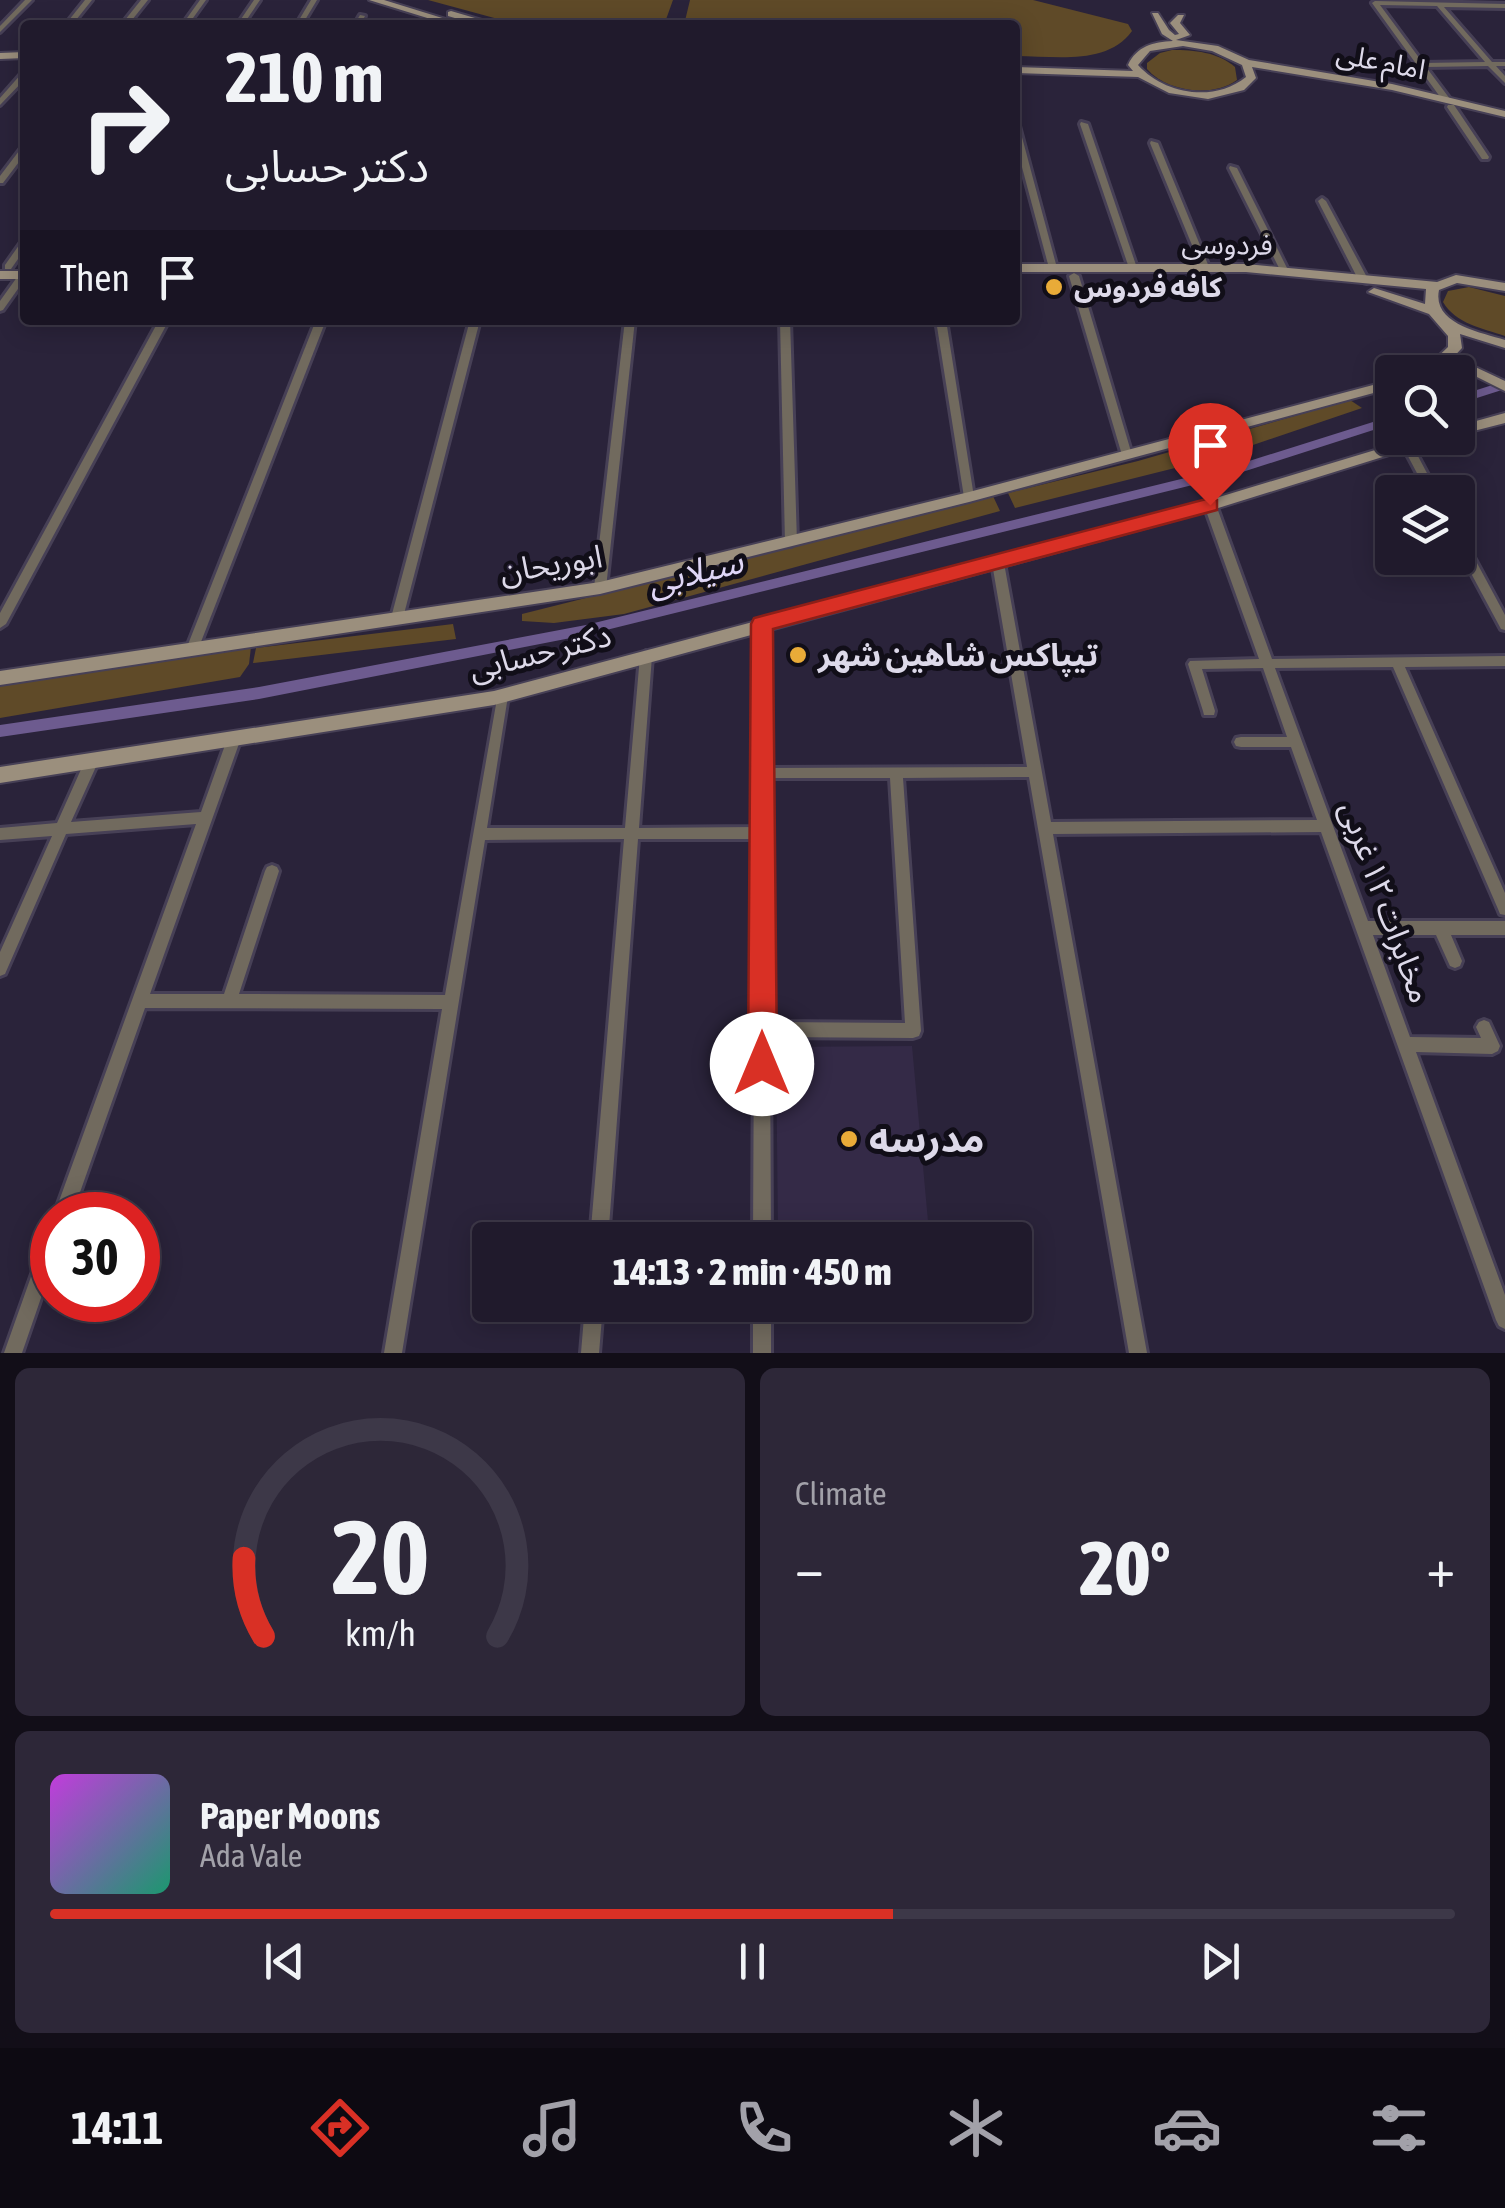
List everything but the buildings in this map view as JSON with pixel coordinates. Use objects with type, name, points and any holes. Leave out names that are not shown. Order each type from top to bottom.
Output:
[{"type":"main road","points":[[374,0],[406,2],[471,20]]},
{"type":"main road","points":[[1114,66],[1134,59],[1152,46],[1156,38],[1154,0]]},
{"type":"main road","points":[[1180,0],[1181,16],[1190,34],[1215,48]]},
{"type":"main road","points":[[406,2],[448,20]]},
{"type":"main road","points":[[1155,15],[1164,32],[1174,38],[1185,35],[1175,23],[1181,16]]},
{"type":"main road","points":[[1152,46],[1183,43],[1215,48]]},
{"type":"main road","name":"امام علی","points":[[1215,48],[1275,73],[1448,103],[1505,117]]},
{"type":"main road","points":[[1134,59],[1139,74]]},
{"type":"main road","points":[[1020,66],[1114,66],[1139,74],[1160,87],[1198,94],[1234,91],[1251,78],[1246,64]]},
{"type":"main road","name":"امام علی","points":[[1251,78],[1275,73]]},
{"type":"main road","name":"فردوسی","points":[[1020,268],[1207,272],[1384,294],[1431,310]]},
{"type":"main road","name":"فردوسی","points":[[1020,276],[1284,270],[1437,286],[1456,279],[1501,284]]},
{"type":"main road","points":[[1437,286],[1429,298],[1431,310],[1455,336],[1455,348],[1447,355]]},
{"type":"main road","points":[[1444,321],[1505,344]]},
{"type":"main road","points":[[1475,371],[1505,386]]},
{"type":"main road","name":"ابوریحان","points":[[0,678],[600,588],[791,542],[1375,388]]},
{"type":"main road","points":[[1475,426],[1502,420]]},
{"type":"main road","name":"دکتر حسابی","points":[[0,775],[502,696],[1210,505],[1375,454]]},
{"type":"street","points":[[0,30],[29,0]]},
{"type":"street","points":[[72,20],[89,0]]},
{"type":"street","points":[[128,20],[144,0]]},
{"type":"street","points":[[1485,157],[1375,3],[1505,6]]},
{"type":"street","points":[[1438,4],[1505,80]]},
{"type":"street","points":[[1494,6],[1505,16]]},
{"type":"street","points":[[360,20],[362,16]]},
{"type":"street","points":[[1420,66],[1505,64]]},
{"type":"street","points":[[0,103],[20,80]]},
{"type":"street","points":[[1084,124],[1133,268]]},
{"type":"street","points":[[1154,143],[1207,272]]},
{"type":"street","points":[[1020,145],[1053,268]]},
{"type":"street","points":[[0,181],[20,155]]},
{"type":"street","points":[[1233,168],[1284,270]]},
{"type":"street","points":[[1322,201],[1364,281]]},
{"type":"street","points":[[3,269],[20,249]]},
{"type":"street","points":[[1074,276],[1127,454]]},
{"type":"street","points":[[0,308],[20,278]]},
{"type":"street","points":[[0,624],[161,325]]},
{"type":"street","points":[[193,647],[319,325]]},
{"type":"street","points":[[397,618],[473,325]]},
{"type":"street","points":[[600,588],[629,325]]},
{"type":"street","points":[[785,325],[791,542]]},
{"type":"street","points":[[942,325],[969,496]]},
{"type":"street","name":"مخابرات ۱۲ غربی","points":[[1210,505],[1505,1320]]},
{"type":"street","points":[[998,562],[1138,1353]]},
{"type":"street","points":[[1475,570],[1505,626]]},
{"type":"street","points":[[762,624],[762,1222]]},
{"type":"street","points":[[600,1222],[646,656]]},
{"type":"street","points":[[1209,710],[1194,664],[1505,661]]},
{"type":"street","points":[[1396,662],[1505,908]]},
{"type":"street","points":[[393,1353],[502,696]]},
{"type":"street","points":[[71,1192],[234,738]]},
{"type":"street","points":[[1241,742],[1296,742]]},
{"type":"street","points":[[0,969],[92,760]]},
{"type":"street","points":[[762,1028],[913,1031],[896,772]]},
{"type":"street","points":[[762,773],[1035,772]]},
{"type":"street","points":[[0,834],[206,817]]},
{"type":"street","points":[[1045,828],[1327,826]]},
{"type":"street","points":[[480,834],[762,833]]},
{"type":"street","points":[[229,1001],[272,871]]},
{"type":"street","points":[[1364,928],[1505,928]]},
{"type":"street","points":[[1441,928],[1455,962]]},
{"type":"street","points":[[140,1001],[452,1002]]},
{"type":"street","points":[[1406,1044],[1492,1046],[1484,1027]]},
{"type":"street","points":[[10,1346],[30,1297]]},
{"type":"street","points":[[590,1353],[593,1322]]},
{"type":"street","points":[[762,1322],[762,1353]]},
{"type":"shaded area","points":[[428,0],[673,0],[666,20],[502,20]]},
{"type":"shaded area","points":[[690,0],[1033,0],[1128,24],[1132,31],[1109,50],[1094,54],[1020,56],[1020,20],[685,20]]},
{"type":"shaded area","points":[[1172,50],[1197,51],[1221,58],[1235,67],[1237,80],[1203,90],[1166,83],[1147,69],[1147,63]]},
{"type":"shaded area","points":[[1469,287],[1505,296],[1505,336],[1462,320],[1443,302],[1448,291]]},
{"type":"shaded area","points":[[1350,400],[1362,408],[1215,458],[1015,508],[1008,493],[1138,461]]},
{"type":"shaded area","points":[[993,496],[1000,511],[624,614],[554,623],[522,621],[522,614]]},
{"type":"shaded area","points":[[453,624],[456,639],[253,663],[256,648]]},
{"type":"shaded area","points":[[251,647],[249,664],[240,677],[0,718],[0,685]]},
{"type":"shaded area","name":"مدرسه","points":[[912,1046],[928,1222],[778,1222],[776,1047]]},
{"type":"waterway","name":"سیلابی","points":[[1475,395],[1505,385]]},
{"type":"waterway","name":"سیلابی","points":[[0,731],[259,693],[586,630],[1233,471],[1375,425]]},
{"type":"place","name":"کافه فردوس","points":[[1054,287]]},
{"type":"place","name":"تیپاکس شاهین شهر","points":[[798,655]]},
{"type":"place","name":"مدرسه","points":[[849,1139]]},
{"type":"route","points":[[762,1064],[762,624],[1210,505]]}]
